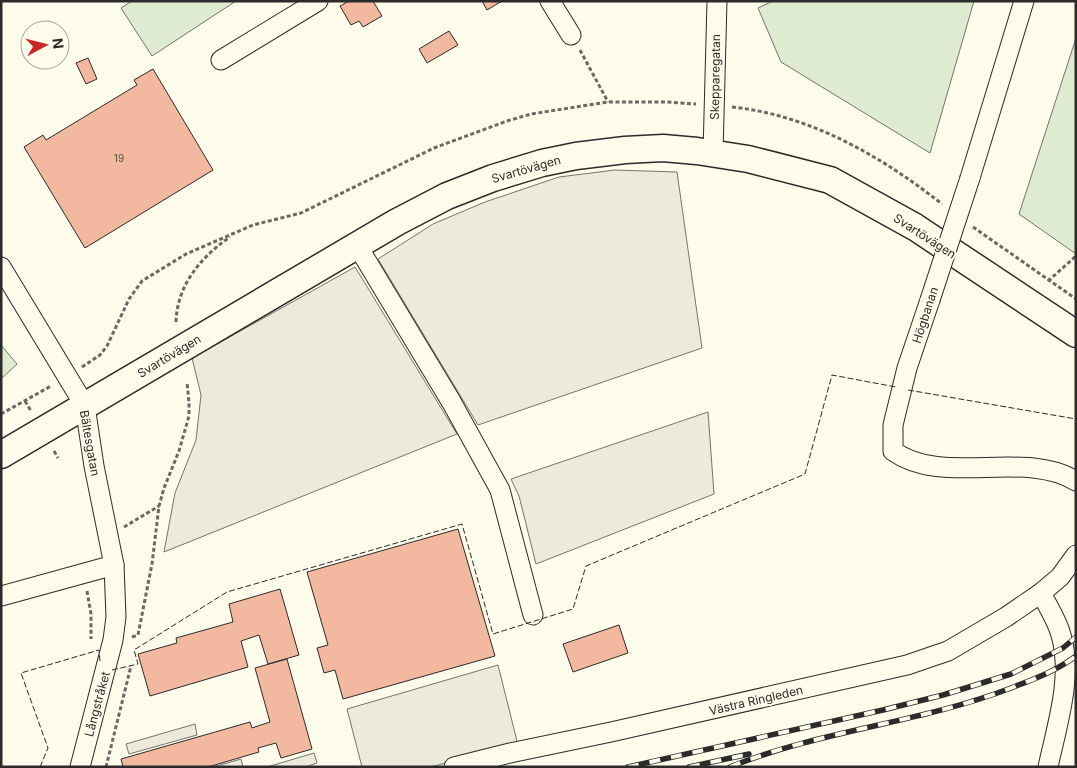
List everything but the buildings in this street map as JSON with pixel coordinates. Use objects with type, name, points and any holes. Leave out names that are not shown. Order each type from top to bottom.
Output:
[{"type":"main road","name":"Svartövägen","points":[[1,455],[357,245],[447,196],[493,178],[534,165],[576,156],[625,150],[662,148],[748,159],[830,180],[915,227],[1076,334]]},
{"type":"street","points":[[221,60],[318,1]]},
{"type":"street","points":[[550,1],[571,35]]},
{"type":"street","name":"Högbanan","points":[[1024,1],[970,178],[907,368],[893,425],[893,452],[911,461],[936,467],[1041,469],[1059,473],[1076,481]]},
{"type":"street","name":"Skepparegatan","points":[[713,154],[721,3]]},
{"type":"street","points":[[357,245],[452,403],[500,490],[533,615]]},
{"type":"street","name":"Bältesgatan","points":[[1,267],[85,406],[94,466],[114,565],[116,617],[113,640]]},
{"type":"street","points":[[1048,767],[1061,704],[1065,664],[1061,634],[1041,593],[1060,577],[1076,555]]},
{"type":"street","points":[[1,596],[114,565]]},
{"type":"street","name":"Västra Ringleden","points":[[454,767],[907,665],[948,650],[965,641],[1006,617],[1041,593]]},
{"type":"street","name":"Långstråket","points":[[80,767],[113,640]]},
{"type":"path","points":[[571,35],[608,102]]},
{"type":"path","points":[[1,414],[100,355],[108,346],[129,299],[142,281],[186,254],[253,225],[301,213],[434,148],[531,114],[608,102],[666,102],[736,108],[784,117],[845,141],[888,165],[945,206]]},
{"type":"path","points":[[969,224],[1076,299]]},
{"type":"path","points":[[176,322],[176,306],[187,282],[197,267],[217,247],[239,232]]},
{"type":"path","points":[[1048,281],[1076,256]]},
{"type":"path","points":[[83,573],[91,614],[92,640],[94,644],[138,635],[152,564],[159,506],[186,430],[189,416],[187,382]]},
{"type":"path","points":[[106,530],[128,526],[159,506]]},
{"type":"path","points":[[106,767],[131,666]]},
{"type":"green space","points":[[132,1],[236,1],[152,56],[121,8]]},
{"type":"green space","points":[[773,1],[974,1],[930,153],[781,62],[758,8]]},
{"type":"green space","points":[[1076,38],[1076,254],[1019,214]]},
{"type":"green space","points":[[1,345],[17,364],[1,379]]},
{"type":"shaded area","points":[[615,170],[677,172],[702,348],[478,425],[378,259],[433,224],[485,202],[559,177]]},
{"type":"shaded area","points":[[355,267],[457,434],[164,552],[175,493],[196,440],[201,395],[192,358]]},
{"type":"shaded area","points":[[708,412],[714,494],[536,564],[519,496],[511,479]]},
{"type":"shaded area","points":[[498,665],[518,745],[430,767],[362,767],[347,709]]},
{"type":"shaded area","points":[[195,724],[197,735],[129,754],[126,744]]},
{"type":"shaded area","points":[[314,753],[317,763],[305,767],[267,767]]},
{"type":"shaded area","points":[[241,759],[243,767],[213,767]]},
{"type":"railway","points":[[628,767],[943,695],[1011,674],[1063,648],[1076,637]]},
{"type":"railway","points":[[730,767],[764,754],[800,744],[977,700],[1045,674],[1076,656]]},
{"type":"railway","points":[[689,767],[749,754]]},
{"type":"fence","points":[[112,670],[138,664],[134,650],[227,592],[462,524],[493,634],[573,609],[586,566],[805,474],[832,375],[896,387]]},
{"type":"fence","points":[[908,390],[1076,419]]},
{"type":"fence","points":[[40,767],[48,748],[21,673],[99,650],[100,661]]}]
